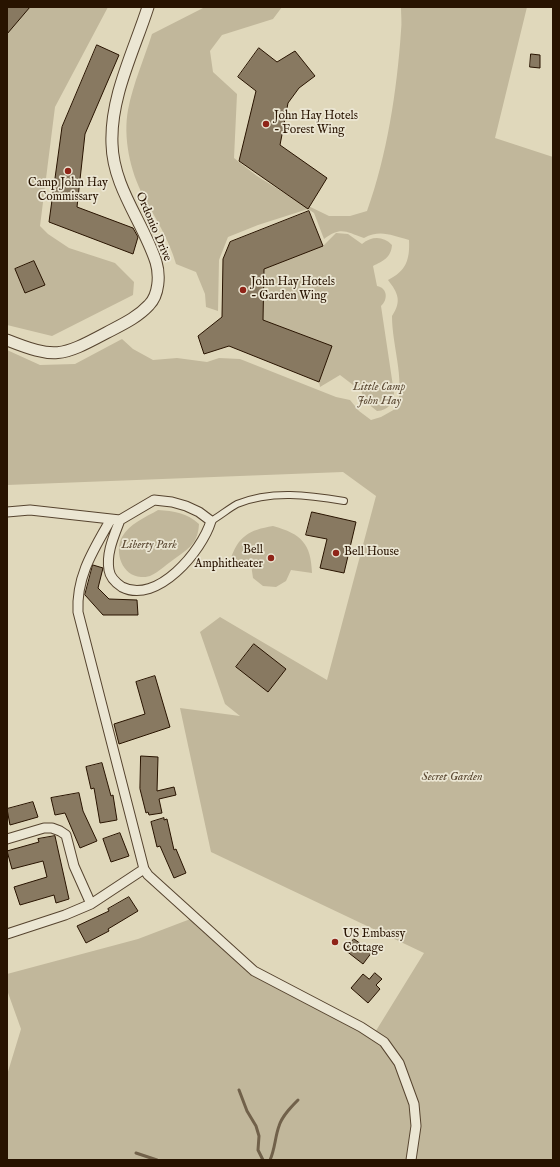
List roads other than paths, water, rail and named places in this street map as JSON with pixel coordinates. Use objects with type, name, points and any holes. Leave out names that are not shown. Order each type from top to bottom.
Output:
[{"type":"street","name":"Ordonio Drive","points":[[7,340],[36,351],[47,353],[60,353],[74,349],[135,318],[150,304],[157,288],[156,263],[123,189],[117,173],[112,146],[112,132],[117,101],[148,7]]},
{"type":"street","points":[[116,520],[111,545],[109,572],[119,585],[134,590],[145,590],[177,574],[200,547],[208,532],[211,521],[237,505],[260,497],[289,495],[311,496],[344,501]]},
{"type":"street","points":[[211,521],[199,512],[186,506],[172,502],[154,500],[116,520],[83,571],[79,586],[78,612],[144,869],[148,875],[182,908],[254,970],[361,1027],[384,1042],[399,1063],[415,1109],[416,1126],[411,1160]]},
{"type":"street","points":[[7,512],[30,510],[116,520]]},
{"type":"street","points":[[7,838],[44,828],[60,830],[66,835],[74,866],[91,904]]},
{"type":"street","points":[[7,934],[65,915],[91,904],[144,869]]},
{"type":"waterway","points":[[239,1090],[247,1111],[256,1126],[259,1136],[258,1150],[263,1160]]},
{"type":"waterway","points":[[270,1160],[280,1122],[298,1100]]},
{"type":"waterway","points":[[136,1153],[157,1160]]},
{"type":"place","name":"John Hay Hotels - Forest Wing","points":[[266,124]]},
{"type":"place","name":"Camp John Hay Commissary","points":[[68,171]]},
{"type":"place","name":"John Hay Hotels - Garden Wing","points":[[243,290]]},
{"type":"place","name":"Bell House","points":[[336,553]]},
{"type":"place","name":"Bell Amphitheater","points":[[271,558]]},
{"type":"place","name":"US Embassy Cottage","points":[[335,942]]},
{"type":"park label","name":"Little Camp John Hay","points":[[379,395]]},
{"type":"park label","name":"Liberty Park","points":[[149,546]]},
{"type":"park label","name":"Secret Garden","points":[[452,778]]}]
